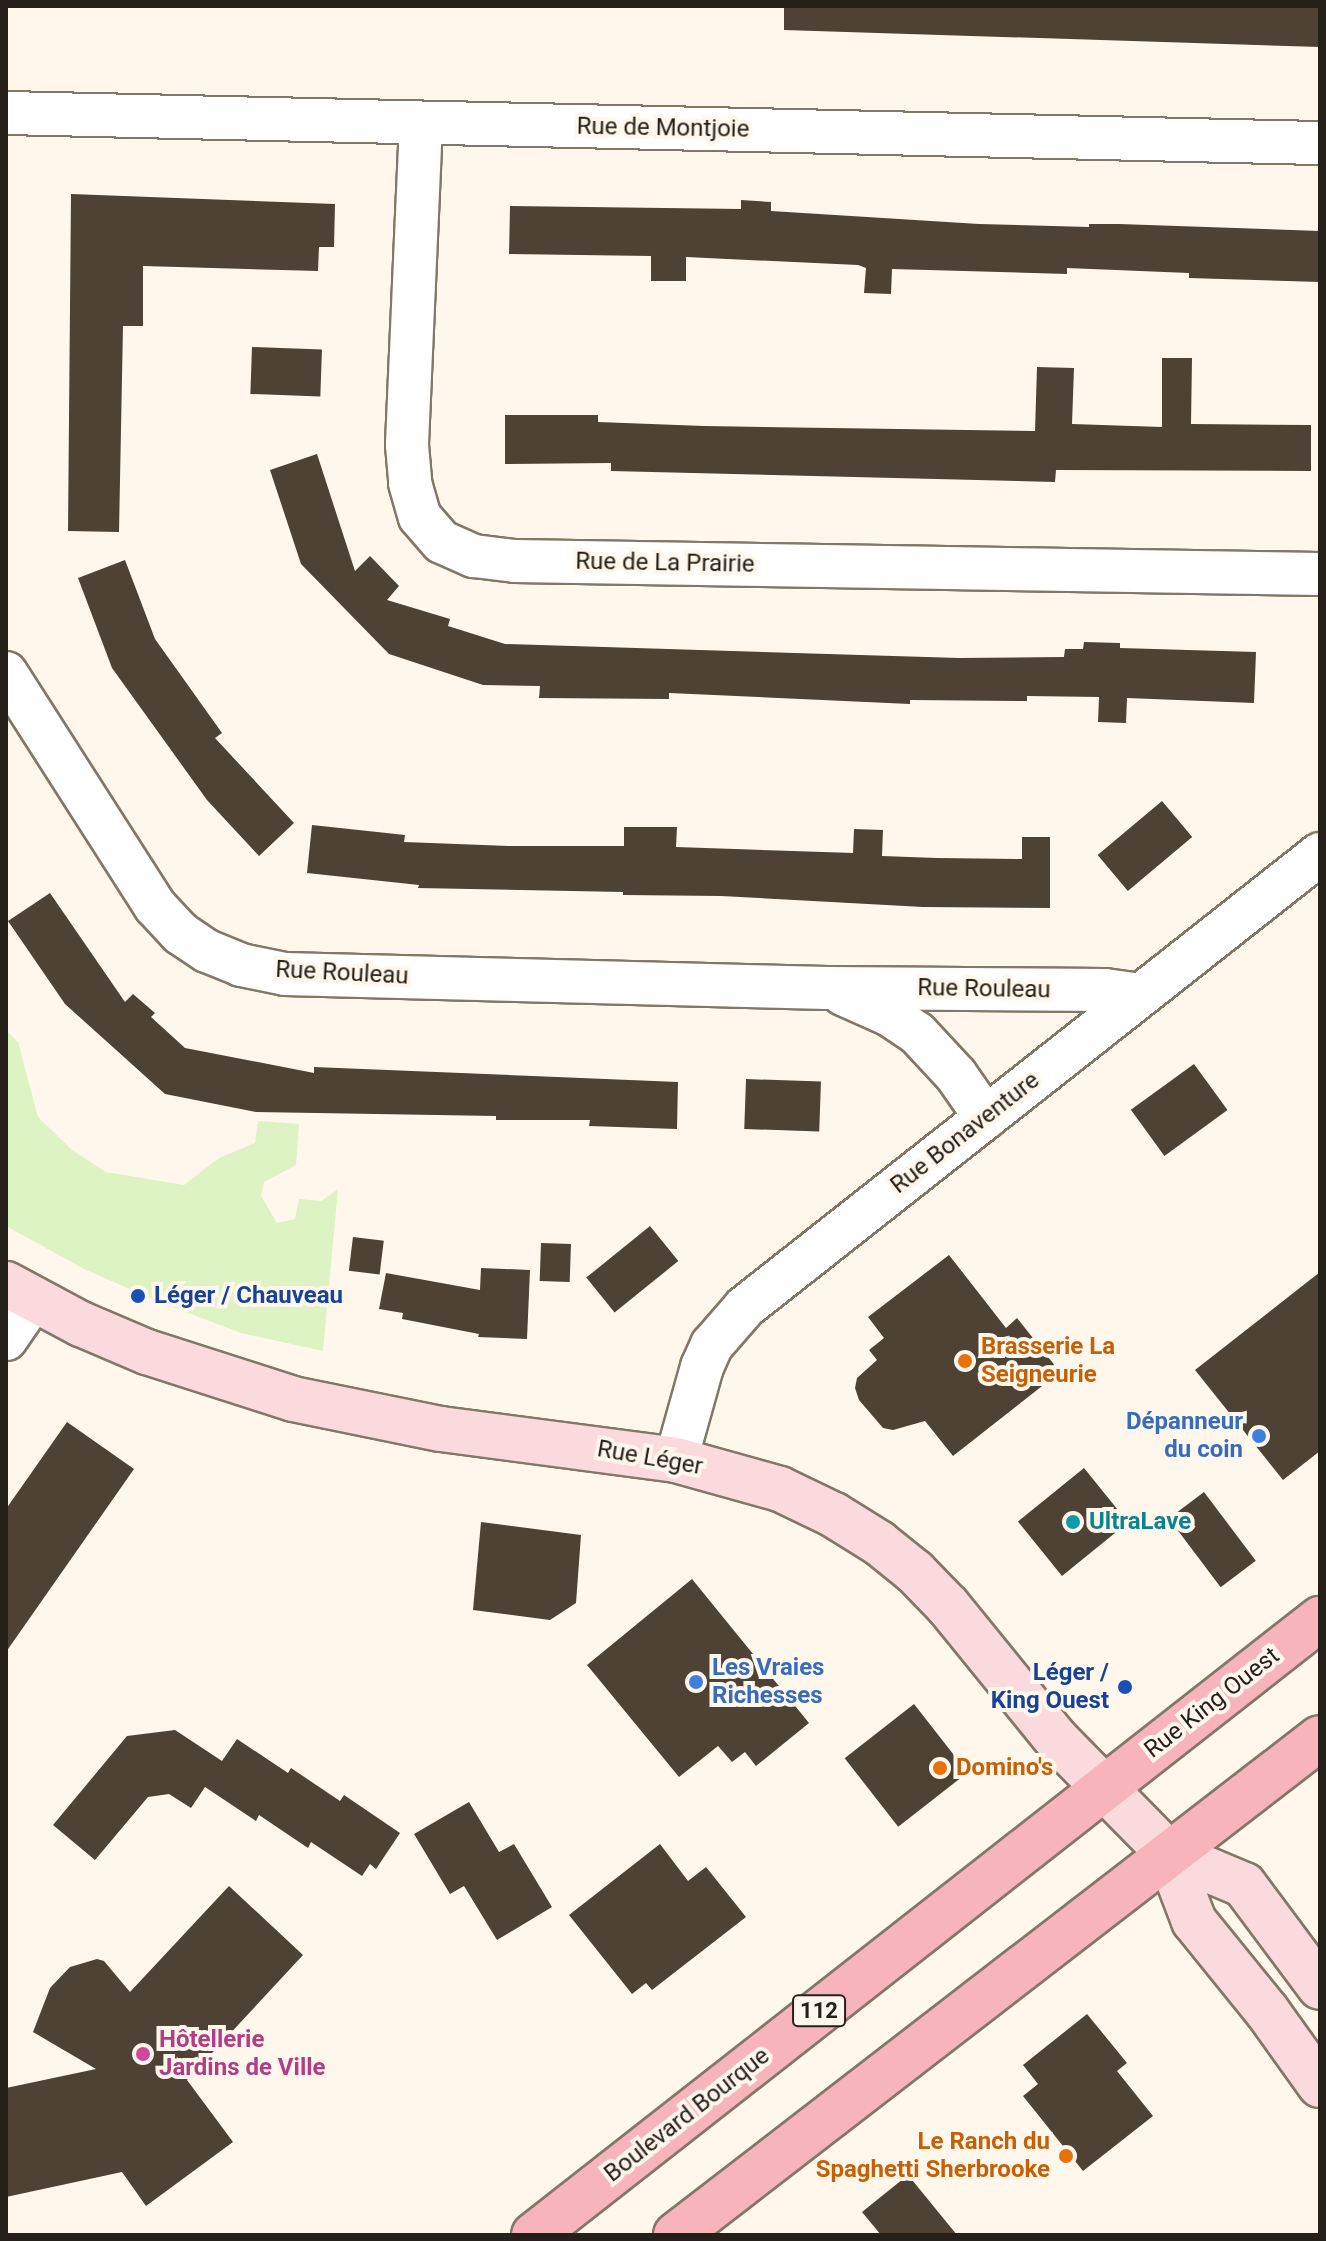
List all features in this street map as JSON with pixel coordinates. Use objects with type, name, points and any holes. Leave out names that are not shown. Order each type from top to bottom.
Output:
[{"type":"main road","name":"Rue King Ouest","points":[[1104,1788],[1320,1619]]},
{"type":"main road","points":[[676,2235],[1320,1738]]},
{"type":"main road","name":"Boulevard Bourque","points":[[534,2235],[1104,1788]]},
{"type":"street","name":"Rue de Montjoie","points":[[6,113],[1320,143]]},
{"type":"street","name":"Rue de La Prairie","points":[[421,123],[407,445],[410,483],[420,517],[442,542],[474,556],[515,561],[1320,574]]},
{"type":"street","name":"Rue Rouleau","points":[[6,673],[155,906],[180,933],[207,951],[241,965],[285,974],[827,988],[1105,990],[1141,995]]},
{"type":"street","name":"Rue Bonaventure","points":[[676,1460],[702,1367],[727,1326],[768,1286],[1320,854]]},
{"type":"street","name":"Rue Rouleau","points":[[827,988],[865,1002],[917,1033],[956,1075],[986,1118]]},
{"type":"street","name":"Rue Léger","points":[[20,1292],[147,1352],[293,1399],[441,1429],[676,1460],[780,1489],[834,1515],[883,1545],[948,1606],[1057,1740],[1168,1853]]},
{"type":"street","points":[[6,1339],[20,1292]]},
{"type":"street","points":[[1168,1853],[1244,1885],[1320,1987]]},
{"type":"street","points":[[1168,1853],[1194,1921],[1267,2011],[1320,2085]]},
{"type":"green space","points":[[6,1030],[18,1042],[38,1117],[72,1150],[106,1172],[184,1185],[219,1158],[255,1143],[258,1121],[299,1124],[296,1165],[264,1182],[261,1196],[277,1223],[295,1219],[299,1199],[321,1201],[338,1189],[323,1351],[241,1333],[157,1301],[84,1269],[6,1226]]},
{"type":"building","points":[[784,6],[1320,6],[1320,47],[784,30]]},
{"type":"building","points":[[71,194],[335,204],[334,247],[319,247],[318,271],[143,266],[143,326],[123,326],[119,532],[68,531]]},
{"type":"building","points":[[741,200],[771,202],[771,211],[979,224],[1089,227],[1089,224],[1119,224],[1320,231],[1320,282],[1189,278],[1189,273],[1067,268],[1067,274],[892,269],[891,294],[864,293],[866,268],[858,265],[686,257],[686,281],[651,281],[651,256],[509,254],[510,206],[741,209]]},
{"type":"building","points":[[252,347],[322,349],[320,396],[250,394]]},
{"type":"building","points":[[1162,358],[1192,358],[1191,424],[1311,425],[1311,471],[1056,470],[1055,482],[611,471],[611,463],[505,464],[505,415],[598,415],[598,422],[704,426],[1035,431],[1037,367],[1074,368],[1072,424],[1162,427]]},
{"type":"building","points":[[317,454],[355,571],[370,556],[399,586],[387,600],[450,619],[448,626],[505,644],[959,658],[1064,657],[1065,649],[1083,649],[1084,642],[1120,643],[1120,648],[1256,652],[1254,703],[1127,698],[1126,723],[1098,722],[1099,697],[1027,696],[1027,701],[910,700],[910,704],[669,693],[669,699],[539,698],[540,686],[483,685],[389,654],[301,564],[270,470]]},
{"type":"building","points":[[125,560],[155,639],[222,733],[215,738],[294,823],[259,856],[207,800],[112,668],[78,578]]},
{"type":"building","points":[[1162,801],[1192,837],[1128,891],[1098,855]]},
{"type":"building","points":[[312,825],[405,835],[404,842],[509,846],[624,846],[624,827],[677,827],[676,847],[853,853],[854,829],[883,830],[882,856],[937,858],[1022,859],[1022,837],[1050,837],[1050,908],[923,907],[721,896],[623,895],[623,892],[418,888],[419,885],[307,873]]},
{"type":"building","points":[[50,893],[125,1002],[133,994],[155,1013],[151,1017],[185,1048],[314,1073],[314,1067],[678,1082],[677,1129],[589,1126],[590,1120],[496,1120],[496,1116],[256,1112],[165,1094],[65,1004],[8,921]]},
{"type":"building","points":[[1194,1064],[1228,1110],[1164,1156],[1131,1110]]},
{"type":"building","points":[[746,1079],[821,1082],[819,1132],[744,1129]]},
{"type":"building","points":[[650,1226],[678,1261],[615,1313],[586,1278]]},
{"type":"building","points":[[353,1237],[384,1241],[380,1275],[349,1271]]},
{"type":"building","points":[[541,1243],[571,1244],[570,1282],[540,1281]]},
{"type":"building","name":"Brasserie La Seigneurie","points":[[949,1255],[1006,1328],[1017,1318],[1060,1372],[953,1456],[925,1421],[893,1430],[883,1428],[859,1400],[855,1388],[857,1378],[877,1360],[869,1350],[884,1338],[868,1317]]},
{"type":"building","points":[[481,1268],[530,1270],[527,1339],[478,1337],[479,1334],[402,1319],[403,1313],[379,1309],[386,1273],[480,1290]]},
{"type":"building","points":[[1320,1272],[1320,1451],[1283,1480],[1195,1370]]},
{"type":"building","points":[[67,1422],[134,1469],[6,1652],[6,1509]]},
{"type":"building","name":"UltraLave","points":[[1084,1468],[1128,1522],[1062,1576],[1018,1521]]},
{"type":"building","points":[[1204,1492],[1256,1561],[1221,1587],[1169,1518]]},
{"type":"building","points":[[481,1522],[581,1535],[576,1603],[550,1620],[473,1610]]},
{"type":"building","points":[[692,1579],[809,1723],[756,1766],[745,1752],[732,1762],[718,1746],[679,1777],[587,1665]]},
{"type":"building","points":[[914,1704],[968,1773],[898,1827],[845,1758]]},
{"type":"building","points":[[175,1730],[222,1761],[237,1739],[288,1773],[291,1768],[340,1801],[344,1795],[400,1833],[376,1869],[370,1864],[362,1876],[311,1842],[308,1848],[259,1815],[256,1821],[205,1787],[191,1808],[169,1794],[148,1797],[95,1860],[53,1825],[127,1736]]},
{"type":"building","points":[[469,1802],[499,1852],[514,1844],[552,1907],[497,1940],[464,1886],[450,1894],[414,1834]]},
{"type":"building","points":[[660,1844],[688,1881],[706,1867],[746,1917],[652,1990],[646,1983],[632,1994],[569,1915]]},
{"type":"building","name":"Hôtellerie Jardins de Ville","points":[[229,1886],[303,1955],[187,2080],[233,2142],[146,2206],[122,2172],[6,2197],[6,2088],[96,2069],[33,2032],[50,1988],[70,1967],[97,1959],[104,1961],[130,1992]]},
{"type":"building","points":[[1087,2014],[1127,2063],[1117,2071],[1153,2116],[1083,2171],[1023,2096],[1038,2084],[1023,2065]]},
{"type":"building","points":[[908,2175],[957,2235],[881,2235],[862,2212]]},
{"type":"place","name":"Léger / Chauveau","points":[[138,1296]]},
{"type":"place","name":"Brasserie La Seigneurie","points":[[965,1361]]},
{"type":"place","name":"Dépanneur du coin","points":[[1259,1436]]},
{"type":"place","name":"UltraLave","points":[[1073,1522]]},
{"type":"place","name":"Les Vraies Richesses","points":[[696,1682]]},
{"type":"place","name":"Léger / King Ouest","points":[[1125,1687]]},
{"type":"place","name":"Domino's","points":[[940,1768]]},
{"type":"place","name":"Hôtellerie Jardins de Ville","points":[[143,2054]]},
{"type":"place","name":"Le Ranch du Spaghetti Sherbrooke","points":[[1066,2156]]}]
